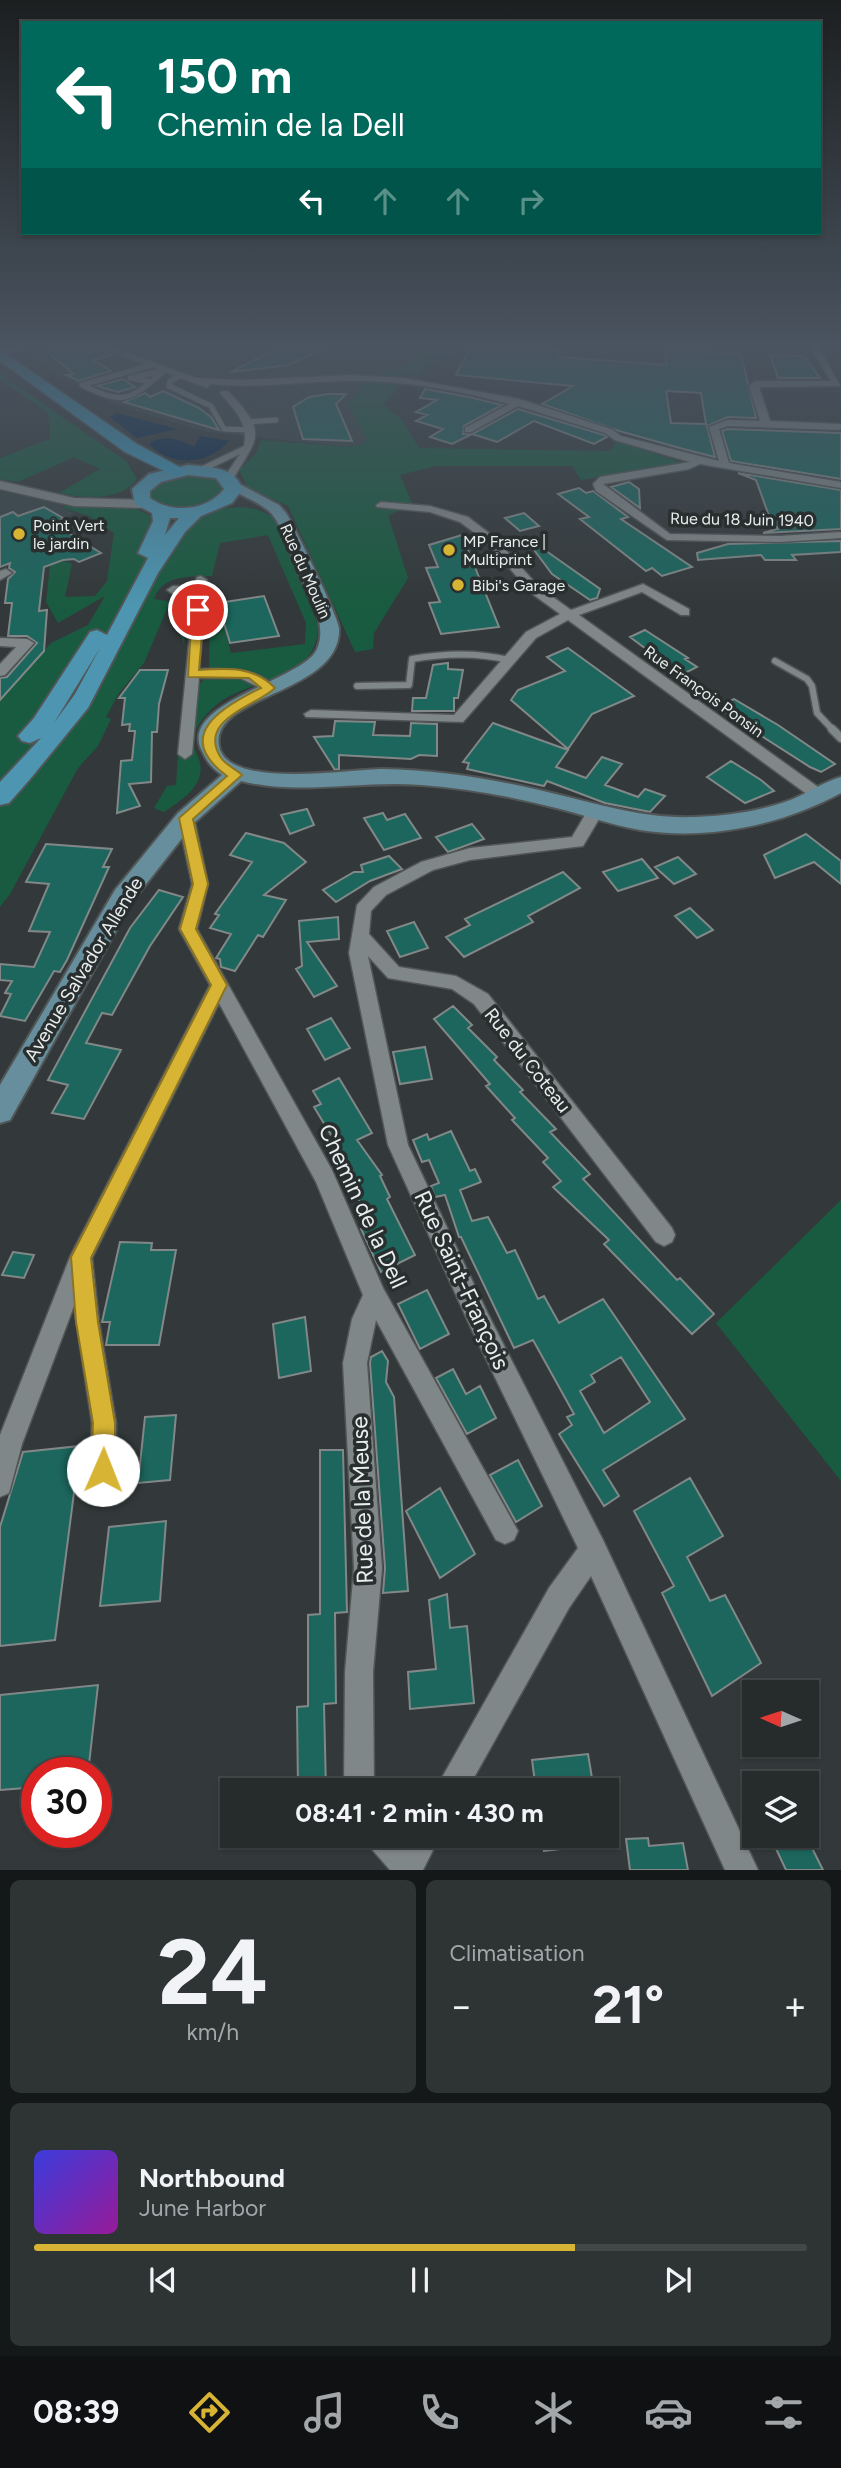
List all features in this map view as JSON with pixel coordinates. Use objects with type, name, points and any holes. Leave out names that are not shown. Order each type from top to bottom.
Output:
[{"type":"highway","points":[[93,431],[133,459],[143,471],[148,497]]},
{"type":"highway","points":[[109,431],[131,448],[178,471]]},
{"type":"main road","points":[[0,797],[52,740],[85,695],[171,537],[196,511],[216,505],[229,496],[230,481],[199,470],[178,471],[148,497]]},
{"type":"main road","name":"Rue du Moulin","points":[[230,481],[274,508],[281,516],[330,624],[329,641],[321,657],[303,673],[229,709],[213,725],[208,744],[216,762],[235,775]]},
{"type":"main road","points":[[148,497],[196,511]]},
{"type":"main road","points":[[0,769],[43,722],[156,537],[162,521],[148,497]]},
{"type":"main road","name":"Rue du Moulin","points":[[216,505],[274,508]]},
{"type":"main road","points":[[235,775],[270,781],[360,775],[433,777],[544,797],[626,822],[660,825],[723,824],[775,815],[841,784]]},
{"type":"main road","name":"Avenue Salvador Allende","points":[[0,1111],[123,896],[186,818],[235,775]]},
{"type":"street","points":[[230,481],[249,445],[248,431]]},
{"type":"street","points":[[608,431],[618,438],[699,461],[841,485]]},
{"type":"street","points":[[715,431],[725,466]]},
{"type":"street","points":[[199,470],[218,463],[249,445]]},
{"type":"street","name":"Rue du 18 Juin 1940","points":[[699,461],[689,466],[600,480],[598,484],[600,489],[667,537],[780,539],[841,535]]},
{"type":"street","points":[[0,485],[74,502],[97,504],[148,497]]},
{"type":"street","name":"Rue François Ponsin","points":[[381,505],[430,509],[464,518],[487,533],[526,581],[568,615],[820,796]]},
{"type":"street","points":[[173,590],[200,584],[185,754]]},
{"type":"street","points":[[311,714],[458,719],[531,635],[568,615],[643,587],[685,612]]},
{"type":"street","points":[[0,642],[27,643],[0,672]]},
{"type":"street","points":[[192,674],[228,672],[252,675],[269,688]]},
{"type":"street","name":"Rue Saint-François","points":[[594,814],[578,842],[470,854],[427,866],[380,891],[363,909],[358,953],[398,1145],[479,1320],[593,1550],[742,1870]]},
{"type":"street","name":"Chemin de la Dell","points":[[186,818],[200,884],[188,929],[325,1177],[375,1296],[505,1531]]},
{"type":"street","name":"Rue du Coteau","points":[[359,935],[394,973],[456,984],[481,999],[664,1235]]},
{"type":"street","points":[[0,1484],[9,1444],[81,1257],[219,985]]},
{"type":"street","points":[[81,1257],[87,1322],[104,1423],[103,1470]]},
{"type":"street","name":"Rue de la Meuse","points":[[359,1778],[359,1672],[368,1568],[355,1363],[364,1319],[375,1296]]},
{"type":"street","points":[[457,1778],[559,1598],[593,1550]]},
{"type":"street","points":[[392,1848],[407,1866],[417,1848]]},
{"type":"lane","points":[[357,686],[409,685],[412,659],[448,652],[477,652],[509,660]]},
{"type":"lane","points":[[775,661],[807,679],[812,686],[817,713],[841,738]]},
{"type":"shaded area","points":[[204,431],[362,431],[367,440],[360,445],[348,447]]},
{"type":"shaded area","points":[[0,491],[65,505],[61,507],[75,514],[34,531],[0,567]]},
{"type":"green space","points":[[49,431],[83,431],[126,461],[137,479],[121,492],[112,495],[90,497],[59,493],[100,469],[74,457],[18,482],[0,479],[0,458],[50,439]]},
{"type":"green space","points":[[362,431],[409,431],[419,448],[610,451],[617,441],[680,462],[678,465],[581,480],[572,466],[435,466],[400,475],[413,505],[388,515],[408,578],[374,633],[373,649],[355,652],[288,506],[248,488],[239,470],[256,453],[261,440],[348,447],[361,445],[367,440]]},
{"type":"green space","points":[[189,474],[215,478],[225,489],[213,497],[215,500],[192,507],[168,506],[153,499],[150,493],[157,484]]},
{"type":"green space","points":[[68,504],[136,509],[151,516],[148,537],[178,540],[194,521],[210,512],[238,507],[266,513],[274,518],[318,625],[315,644],[307,658],[294,668],[229,697],[207,713],[197,727],[193,745],[200,763],[199,779],[190,792],[164,812],[154,808],[167,786],[176,785],[178,755],[185,754],[197,688],[209,673],[210,604],[218,603],[231,653],[305,644],[306,623],[268,535],[220,543],[212,576],[178,578],[164,585],[154,599],[187,604],[184,645],[170,602],[144,663],[119,693],[106,717],[111,719],[98,746],[78,768],[10,894],[0,907],[0,699],[51,643],[88,625],[105,596],[58,623],[46,602],[50,565],[62,560],[72,564],[65,597],[95,596],[107,581],[114,533],[89,516],[63,508]]},
{"type":"green space","points":[[841,1200],[841,1481],[716,1323]]},
{"type":"water","points":[[128,431],[167,431],[137,438]]},
{"type":"water","points":[[200,436],[229,441],[211,455],[190,461],[168,457],[149,444],[166,438],[194,447]]},
{"type":"building","points":[[301,431],[348,431],[352,441],[303,439]]},
{"type":"building","points":[[439,431],[472,434],[452,444],[430,437]]},
{"type":"building","points":[[477,431],[516,431],[497,442],[472,434]]},
{"type":"building","points":[[561,431],[592,431],[607,437],[594,444]]},
{"type":"building","points":[[620,431],[708,431],[715,457]]},
{"type":"building","points":[[722,431],[841,433],[841,479],[731,461]]},
{"type":"building","points":[[738,473],[841,490],[841,529],[763,533],[784,527],[773,527],[756,480]]},
{"type":"building","points":[[629,482],[639,489],[640,508],[611,487]]},
{"type":"building","points":[[579,488],[586,493],[593,491],[628,517],[621,519],[692,567],[662,576],[652,568],[646,571],[580,519],[589,517],[558,494]]},
{"type":"building","points":[[44,507],[63,518],[54,524],[101,553],[79,562],[74,559],[63,560],[44,567],[39,611],[47,610],[44,651],[0,700],[0,678],[7,677],[37,643],[27,636],[8,636],[12,603],[5,603],[8,579],[15,572],[9,568],[10,563],[0,567],[0,517],[13,512],[18,516]]},
{"type":"building","points":[[524,513],[539,526],[520,531],[505,518]]},
{"type":"building","points":[[462,535],[499,627],[441,634],[429,603],[440,602],[426,568],[438,567],[429,545]]},
{"type":"building","points":[[532,541],[600,589],[597,598],[590,600],[552,574],[529,543]]},
{"type":"building","points":[[841,541],[841,552],[792,555],[796,560],[765,560],[761,555],[698,560],[697,553],[728,544]]},
{"type":"building","points":[[264,596],[279,636],[230,643],[218,603]]},
{"type":"building","points":[[645,630],[688,658],[685,659],[697,667],[681,675],[630,637]]},
{"type":"building","points":[[568,648],[634,696],[592,714],[568,749],[511,700],[518,690],[565,671],[547,657]]},
{"type":"building","points":[[448,663],[448,669],[463,670],[458,698],[454,698],[454,711],[412,711],[413,698],[426,698],[433,665]]},
{"type":"building","points":[[140,670],[168,670],[159,704],[157,732],[152,732],[151,782],[129,784],[140,806],[117,813],[121,761],[132,760],[135,731],[129,731],[130,724],[122,725],[125,698],[119,698]]},
{"type":"building","points":[[734,699],[835,764],[821,772],[810,767],[716,707]]},
{"type":"building","points":[[335,721],[375,722],[373,735],[410,736],[411,723],[437,724],[437,756],[419,755],[411,759],[339,755],[339,769],[335,770],[314,737],[333,736]]},
{"type":"building","points":[[493,723],[568,750],[556,767],[586,778],[602,757],[622,764],[605,785],[638,797],[645,789],[665,796],[650,812],[605,803],[547,781],[544,786],[467,769],[469,763],[463,762]]},
{"type":"building","points":[[731,761],[774,791],[745,803],[707,777]]},
{"type":"building","points":[[307,809],[314,825],[290,834],[281,815]]},
{"type":"building","points":[[383,813],[387,820],[405,814],[421,838],[384,850],[364,818]]},
{"type":"building","points":[[472,824],[484,839],[448,852],[436,837]]},
{"type":"building","points":[[246,833],[284,843],[306,862],[264,895],[286,900],[263,937],[258,935],[235,971],[221,967],[220,959],[216,958],[231,934],[210,928],[219,915],[215,914],[252,862],[230,855]]},
{"type":"building","points":[[806,834],[841,861],[841,884],[814,862],[775,878],[764,855]]},
{"type":"building","points":[[46,844],[112,849],[103,867],[109,867],[67,960],[60,972],[54,971],[25,1021],[0,1016],[11,994],[5,993],[12,981],[0,980],[0,964],[34,967],[50,932],[29,931],[49,884],[26,882]]},
{"type":"building","points":[[389,856],[402,869],[370,881],[336,902],[323,890],[354,872],[363,872],[361,865]]},
{"type":"building","points":[[678,857],[696,874],[674,884],[655,867]]},
{"type":"building","points":[[642,859],[658,878],[618,891],[603,872]]},
{"type":"building","points":[[563,872],[580,888],[528,916],[533,922],[464,957],[446,937],[470,925],[465,919]]},
{"type":"building","points":[[159,890],[183,897],[150,946],[112,1015],[102,1013],[86,1043],[121,1050],[84,1119],[52,1113],[68,1085],[48,1080],[130,928]]},
{"type":"building","points":[[690,908],[713,930],[697,938],[675,916]]},
{"type":"building","points":[[338,917],[339,939],[307,942],[337,986],[314,997],[296,969],[302,966],[299,921]]},
{"type":"building","points":[[414,922],[428,948],[400,957],[387,931]]},
{"type":"building","points":[[453,1006],[472,1025],[468,1028],[497,1057],[494,1060],[523,1090],[520,1092],[556,1129],[550,1132],[590,1174],[583,1179],[677,1280],[680,1278],[714,1314],[692,1334],[604,1244],[609,1240],[553,1187],[561,1181],[543,1162],[548,1158],[512,1120],[515,1118],[486,1086],[490,1084],[434,1019]]},
{"type":"building","points":[[331,1018],[350,1048],[325,1060],[307,1029]]},
{"type":"building","points":[[425,1047],[432,1079],[400,1084],[393,1052]]},
{"type":"building","points":[[339,1078],[372,1133],[357,1140],[382,1175],[380,1176],[390,1197],[387,1199],[415,1255],[381,1272],[361,1229],[371,1224],[347,1177],[354,1173],[314,1107],[321,1104],[313,1091]]},
{"type":"building","points":[[451,1131],[470,1171],[475,1169],[481,1182],[460,1190],[472,1221],[488,1217],[507,1253],[515,1250],[538,1299],[544,1296],[559,1323],[603,1299],[685,1419],[603,1470],[619,1496],[604,1506],[559,1434],[572,1425],[567,1417],[574,1414],[533,1340],[514,1348],[459,1237],[445,1195],[435,1197],[431,1186],[439,1183],[429,1160],[422,1162],[413,1140],[427,1134],[429,1140]],"holes":[[[621,1357],[650,1402],[604,1433],[580,1391],[595,1382],[591,1375]]]},
{"type":"building","points":[[120,1242],[152,1243],[151,1250],[176,1250],[159,1345],[106,1345],[110,1322],[102,1322]]},
{"type":"building","points":[[13,1252],[34,1255],[24,1278],[2,1275]]},
{"type":"building","points":[[427,1290],[449,1334],[420,1349],[398,1304]]},
{"type":"building","points":[[305,1317],[311,1371],[279,1378],[273,1324]]},
{"type":"building","points":[[382,1351],[388,1361],[386,1382],[394,1397],[408,1591],[383,1593],[385,1568],[370,1363],[371,1357]]},
{"type":"building","points":[[453,1369],[466,1394],[480,1386],[496,1418],[467,1434],[436,1378]]},
{"type":"building","points":[[176,1415],[170,1480],[138,1483],[145,1417]]},
{"type":"building","points":[[80,1446],[55,1640],[0,1646],[0,1527],[23,1452]]},
{"type":"building","points":[[320,1450],[343,1450],[347,1612],[335,1613],[336,1703],[324,1704],[326,1778],[298,1778],[297,1707],[308,1706],[308,1615],[320,1614]]},
{"type":"building","points":[[518,1460],[542,1506],[516,1522],[490,1475]]},
{"type":"building","points":[[690,1478],[723,1536],[687,1557],[710,1601],[725,1595],[761,1663],[712,1696],[662,1593],[674,1586],[634,1511]]},
{"type":"building","points":[[440,1488],[475,1554],[440,1578],[406,1511]]},
{"type":"building","points":[[166,1521],[160,1601],[100,1606],[109,1527]]},
{"type":"building","points":[[447,1594],[450,1628],[467,1626],[474,1703],[410,1709],[408,1672],[436,1669],[429,1600]]},
{"type":"building","points":[[98,1685],[90,1757],[21,1757],[21,1788],[0,1790],[0,1695]]},
{"type":"building","points":[[588,1754],[592,1778],[534,1778],[532,1760]]},
{"type":"building","points":[[648,1838],[649,1846],[683,1843],[688,1870],[630,1870],[626,1839]]},
{"type":"building","points":[[544,1848],[570,1848],[544,1851]]},
{"type":"building","points":[[776,1848],[812,1848],[823,1870],[786,1870]]},
{"type":"place","name":"Point Vert le jardin","points":[[19,534]]},
{"type":"place","name":"MP France | Multiprint","points":[[449,550]]},
{"type":"place","name":"Bibi's Garage","points":[[458,585]]},
{"type":"route","points":[[103,1470],[104,1423],[87,1322],[81,1257],[219,985],[188,929],[200,884],[186,818],[235,775],[216,762],[208,744],[213,725],[229,709],[269,688],[252,675],[228,672],[192,674],[198,610]]}]
